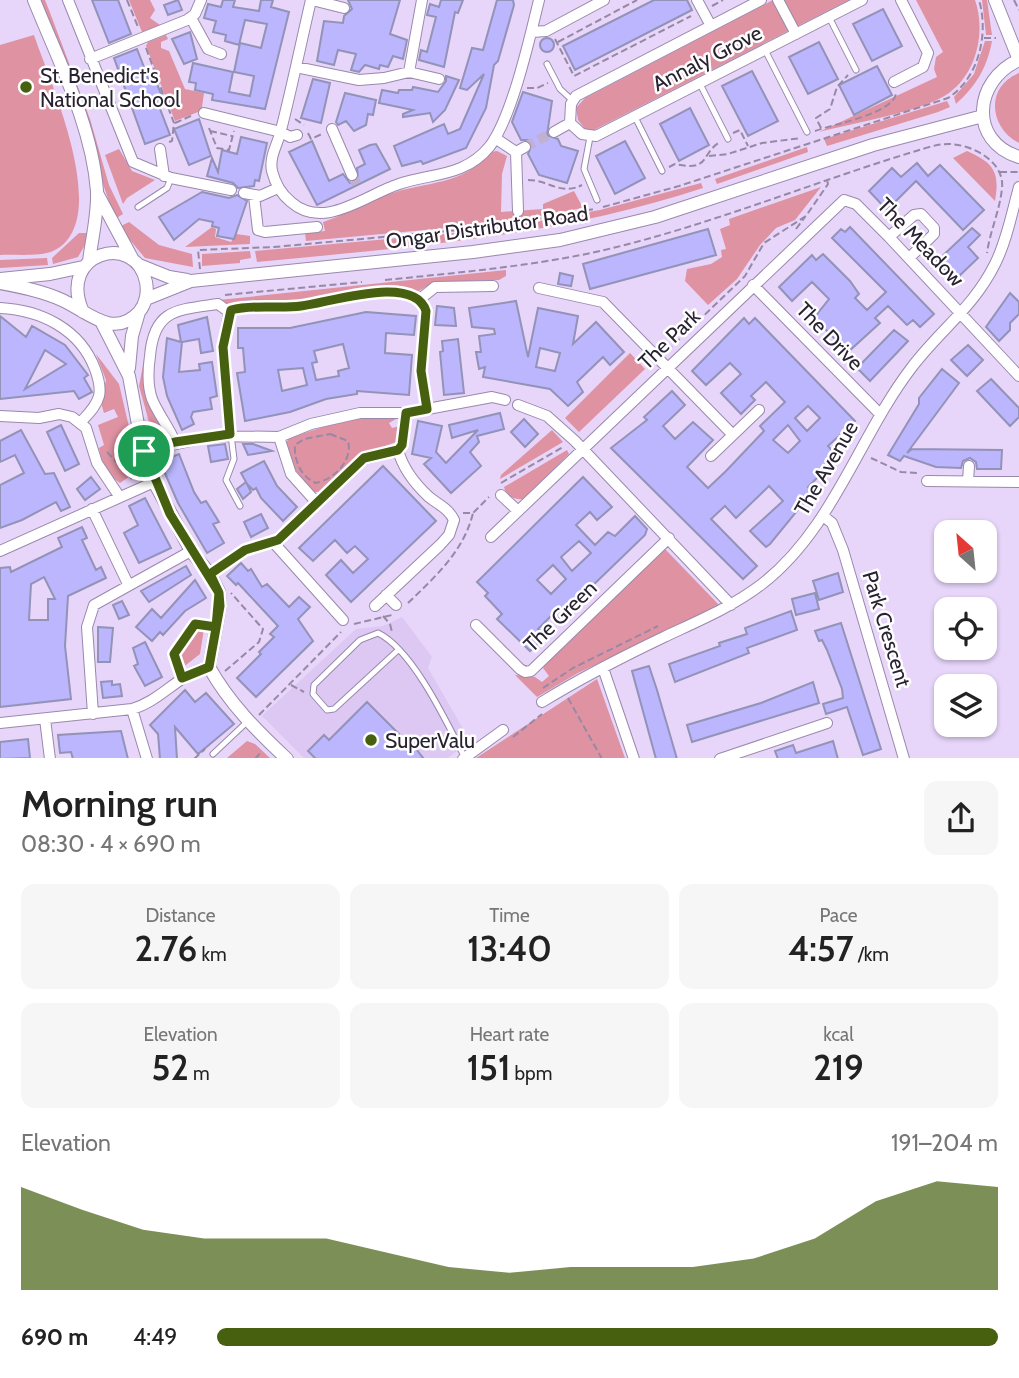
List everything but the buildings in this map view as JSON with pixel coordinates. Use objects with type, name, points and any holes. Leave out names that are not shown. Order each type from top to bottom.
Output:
[{"type":"street","points":[[34,0],[87,139],[97,193],[147,287],[146,299],[132,336],[129,376],[144,451],[154,482],[191,551],[210,574],[219,593],[209,667],[249,722],[287,758]]},
{"type":"street","points":[[68,0],[133,162],[167,177],[231,190]]},
{"type":"street","points":[[90,59],[191,18],[201,0]]},
{"type":"street","points":[[344,8],[311,0],[281,132],[271,157],[278,188],[298,208],[310,213],[328,213],[401,183],[457,170],[484,152],[495,138],[515,85],[539,0]]},
{"type":"street","points":[[410,72],[422,0]]},
{"type":"street","points":[[532,32],[550,29],[604,0]]},
{"type":"street","points":[[590,137],[577,131],[570,123],[572,100],[761,0]]},
{"type":"street","points":[[778,0],[796,34]]},
{"type":"street","name":"Annaly Grove","points":[[590,137],[700,84],[862,0]]},
{"type":"street","points":[[894,82],[923,68],[928,53],[901,0]]},
{"type":"street","points":[[995,0],[1019,60],[997,73],[989,85],[983,116],[995,142],[1019,157]]},
{"type":"street","points":[[700,5],[711,26]]},
{"type":"street","points":[[191,18],[208,49],[221,54]]},
{"type":"street","points":[[296,67],[370,81],[410,72],[439,79]]},
{"type":"street","name":"Ongar Distributor Road","points":[[146,299],[191,281],[473,252],[560,240],[654,217],[873,145],[983,116]]},
{"type":"street","points":[[205,117],[236,121],[281,132],[290,137],[297,135]]},
{"type":"street","points":[[554,132],[570,123]]},
{"type":"street","points":[[332,129],[352,175]]},
{"type":"street","points":[[495,138],[520,150],[518,211]]},
{"type":"street","points":[[160,149],[167,177]]},
{"type":"street","points":[[358,187],[364,199]]},
{"type":"street","name":"The Avenue","points":[[543,707],[603,668],[731,605],[772,576],[823,516],[880,414],[912,367],[962,314],[995,264],[1019,187]]},
{"type":"street","points":[[278,188],[249,195],[258,230],[265,232],[317,227]]},
{"type":"street","points":[[83,312],[76,289],[86,264],[97,193]]},
{"type":"street","name":"The Meadow","points":[[849,200],[889,237],[962,314],[965,322],[1019,376]]},
{"type":"street","name":"The Park","points":[[491,537],[837,205],[849,200]]},
{"type":"street","points":[[889,237],[917,213],[928,221],[934,228],[934,234],[909,258]]},
{"type":"street","points":[[1007,232],[1019,236]]},
{"type":"street","points":[[0,281],[50,274],[86,264],[111,253],[136,263]]},
{"type":"street","name":"Ongar Distributor Road","points":[[136,263],[169,277],[191,281]]},
{"type":"street","points":[[0,281],[48,295],[102,323],[122,322],[139,312]]},
{"type":"street","name":"The Drive","points":[[753,285],[880,414]]},
{"type":"street","points":[[419,299],[435,287],[493,286]]},
{"type":"street","points":[[539,288],[603,302],[733,435]]},
{"type":"street","points":[[229,312],[244,307],[302,306],[375,293],[398,293],[419,299],[426,311],[421,371],[427,409]]},
{"type":"street","points":[[175,442],[157,409],[149,387],[151,345],[156,325],[172,313],[190,308],[218,304],[229,312]]},
{"type":"street","points":[[0,308],[20,309],[54,322],[74,335],[88,351],[99,382],[100,394],[96,405],[81,422]]},
{"type":"street","points":[[229,312],[223,347],[230,434]]},
{"type":"street","points":[[102,323],[129,376]]},
{"type":"street","points":[[144,451],[175,442],[230,434],[279,437],[311,424],[360,413],[406,413],[492,397],[505,400]]},
{"type":"street","points":[[518,405],[547,415],[583,449],[731,605]]},
{"type":"street","points":[[710,456],[759,410]]},
{"type":"street","points":[[210,574],[245,550],[273,542],[364,458],[398,450],[402,445],[406,413]]},
{"type":"street","points":[[0,416],[39,418],[59,414],[81,422],[92,441],[97,463],[119,496]]},
{"type":"street","points":[[279,437],[291,474],[317,503]]},
{"type":"street","points":[[375,606],[440,545],[449,535],[454,520],[450,512],[408,475],[398,450]]},
{"type":"street","points":[[968,466],[968,481]]},
{"type":"street","points":[[927,481],[1019,482]]},
{"type":"street","points":[[0,551],[154,482]]},
{"type":"street","points":[[501,495],[518,511]]},
{"type":"street","points":[[92,509],[128,584]]},
{"type":"street","name":"Park Crescent","points":[[823,516],[832,523],[843,550],[904,758]]},
{"type":"street","name":"The Green","points":[[477,625],[520,669],[531,671],[669,538]]},
{"type":"street","points":[[273,542],[346,625]]},
{"type":"street","points":[[93,714],[87,657],[89,614],[101,598],[191,551]]},
{"type":"street","points":[[386,595],[400,607]]},
{"type":"street","points":[[182,678],[174,654],[183,639],[195,624],[216,627]]},
{"type":"street","points":[[0,723],[132,709],[149,702],[182,678],[209,667]]},
{"type":"street","points":[[603,668],[634,758]]},
{"type":"street","points":[[132,709],[147,758]]},
{"type":"street","points":[[45,719],[50,758]]},
{"type":"street","points":[[720,758],[755,753],[827,723]]},
{"type":"street","points":[[464,758],[503,730]]},
{"type":"lane","points":[[829,17],[856,71]]},
{"type":"lane","points":[[765,50],[807,132]]},
{"type":"lane","points":[[547,64],[572,100]]},
{"type":"lane","points":[[700,84],[725,139]]},
{"type":"lane","points":[[635,116],[662,171]]},
{"type":"lane","points":[[590,137],[584,169],[597,200]]},
{"type":"lane","points":[[138,207],[167,188],[167,177]]},
{"type":"lane","points":[[230,434],[234,459],[226,480],[240,506]]},
{"type":"lane","points":[[397,651],[334,709],[327,710],[312,691],[368,635],[378,633],[390,643],[397,651],[423,682],[464,758]]},
{"type":"lane","points":[[213,754],[249,722]]},
{"type":"path","points":[[127,0],[174,123],[172,141],[160,149]]},
{"type":"path","points":[[557,43],[637,0]]},
{"type":"path","points":[[198,250],[274,247],[492,228],[579,213],[679,187],[948,97],[965,83],[973,70],[983,38],[979,0]]},
{"type":"path","points":[[1013,0],[1019,10]]},
{"type":"path","points":[[550,29],[575,76],[700,5]]},
{"type":"path","points":[[821,129],[816,118],[830,110],[837,87],[856,71]]},
{"type":"path","points":[[515,85],[537,88],[555,79]]},
{"type":"path","points":[[174,123],[205,117],[217,148],[229,150],[236,121]]},
{"type":"path","points":[[662,171],[675,164],[685,167],[696,165],[709,156],[713,147],[740,130],[749,147]]},
{"type":"path","points":[[210,131],[233,136]]},
{"type":"path","points":[[384,280],[507,267],[592,253],[683,228],[936,145],[963,146],[975,150],[987,157],[999,173],[1002,187],[986,258]]},
{"type":"path","points":[[999,173],[1019,172]]},
{"type":"path","points":[[517,180],[540,180],[564,191],[588,182]]},
{"type":"path","points":[[214,296],[372,281]]},
{"type":"path","points":[[330,434],[348,441],[349,453],[345,462],[329,479],[316,483],[310,480],[298,463],[295,445],[304,439],[330,434]]},
{"type":"path","points":[[92,441],[99,444],[139,488]]},
{"type":"path","points":[[858,451],[901,472],[926,474],[927,481]]},
{"type":"path","points":[[249,722],[290,685],[346,625],[386,619],[443,568],[465,539],[473,513]]},
{"type":"path","points":[[216,679],[259,642],[263,629],[228,589],[219,593]]},
{"type":"path","points":[[375,606],[390,624],[390,643]]},
{"type":"path","points":[[290,685],[298,691],[312,691]]},
{"type":"path","points":[[577,693],[565,694],[602,758]]},
{"type":"path","points":[[505,743],[543,707]]},
{"type":"shaded area","points":[[40,0],[45,0],[49,10],[90,119],[109,185],[123,214],[115,219]]},
{"type":"shaded area","points":[[129,0],[150,0],[155,10],[150,18],[160,25],[142,32]]},
{"type":"shaded area","points":[[773,0],[849,0],[594,130],[586,130],[578,120],[576,108],[585,98]]},
{"type":"shaded area","points":[[916,0],[975,0],[980,25],[977,51],[959,85],[937,100],[922,106],[819,132],[937,77],[934,69],[936,57],[943,52]]},
{"type":"shaded area","points":[[982,0],[987,0],[992,35],[986,35]]},
{"type":"shaded area","name":"St. Benedict's National School","points":[[34,35],[63,115],[72,149],[78,182],[78,211],[71,235],[53,251],[34,255],[0,255],[0,45]]},
{"type":"shaded area","points":[[166,35],[168,39],[161,42],[161,48],[169,51],[185,89],[204,93],[201,114],[198,112],[175,121],[146,46],[148,42]]},
{"type":"shaded area","points":[[985,41],[992,41],[984,68],[975,83],[956,104],[954,97],[974,74]]},
{"type":"shaded area","points":[[1019,73],[1019,143],[1002,128],[995,107],[1000,87]]},
{"type":"shaded area","points":[[947,101],[950,107],[938,112],[827,146],[824,139]]},
{"type":"shaded area","points":[[807,147],[808,152],[717,184],[715,179]]},
{"type":"shaded area","points":[[119,149],[132,171],[155,180],[127,198],[123,204],[105,155]]},
{"type":"shaded area","points":[[497,151],[507,156],[502,174],[501,212],[543,209],[543,204],[574,191],[583,208],[501,223],[306,241],[305,233],[325,231],[323,222],[389,194],[457,177],[480,163],[489,152]]},
{"type":"shaded area","points":[[967,151],[989,164],[993,170],[997,183],[995,201],[953,158]]},
{"type":"shaded area","points":[[701,183],[703,188],[647,205],[482,238],[257,262],[255,251],[488,230],[600,210]]},
{"type":"shaded area","points":[[821,187],[795,220],[776,228],[760,245],[737,279],[708,305],[685,281],[687,269],[711,264],[722,257],[721,250],[726,249],[720,229],[730,225],[729,219]]},
{"type":"shaded area","points":[[129,222],[159,245],[192,254],[193,267],[145,258],[119,227]]},
{"type":"shaded area","points":[[212,227],[216,229],[215,237],[231,242],[236,234],[250,236],[250,244],[185,247]]},
{"type":"shaded area","points":[[79,233],[87,233],[86,243],[78,257],[53,264],[52,258]]},
{"type":"shaded area","points":[[250,251],[251,258],[240,260],[240,263],[202,266],[202,254]]},
{"type":"shaded area","points":[[47,258],[48,265],[0,268],[0,260]]},
{"type":"shaded area","points":[[506,270],[506,276],[499,280],[434,282],[417,292],[363,288],[287,304],[242,302],[231,305],[219,300]]},
{"type":"shaded area","points":[[630,353],[645,369],[579,432],[565,418]]},
{"type":"shaded area","points":[[96,354],[119,384],[139,470],[120,483],[106,468],[99,448],[104,445],[98,425],[118,417],[114,409],[104,413],[101,403],[106,380]]},
{"type":"shaded area","points":[[145,355],[144,376],[168,435],[154,440],[139,386]]},
{"type":"shaded area","points":[[374,416],[396,419],[389,423],[392,428],[400,426],[396,442],[358,456],[321,492],[313,492],[291,464],[286,443],[289,438],[348,419]]},
{"type":"shaded area","points":[[552,430],[563,442],[500,479],[501,475]]},
{"type":"shaded area","points":[[567,450],[569,454],[523,499],[514,498],[507,493],[504,487]]},
{"type":"shaded area","points":[[665,549],[720,606],[578,673],[537,697],[515,675],[535,677],[542,682],[549,676],[543,668],[546,663]]},
{"type":"shaded area","points":[[402,617],[432,657],[428,668],[470,741],[448,758],[304,758],[262,716],[356,629],[383,626]]},
{"type":"shaded area","points":[[197,628],[204,629],[200,654],[182,668],[179,656]]},
{"type":"shaded area","points":[[597,679],[625,758],[476,758]]},
{"type":"shaded area","points":[[247,741],[255,744],[270,758],[227,758]]},
{"type":"tunnel","points":[[525,147],[554,132]]},
{"type":"tunnel","points":[[352,175],[358,187]]},
{"type":"place","name":"St. Benedict's National School","points":[[26,87]]},
{"type":"place","name":"SuperValu","points":[[371,740]]},
{"type":"route","points":[[144,451],[154,482],[170,514],[191,551],[210,574],[219,593],[220,606],[209,667],[182,678],[177,670],[174,654],[183,639],[195,624],[216,627],[220,606],[219,593],[210,574],[245,550],[278,540],[364,458],[398,450],[405,432],[406,413],[427,409],[421,371],[426,311],[423,303],[414,296],[375,293],[302,306],[240,307],[231,310],[223,347],[224,371],[229,393],[230,434],[175,442],[144,451]]}]
